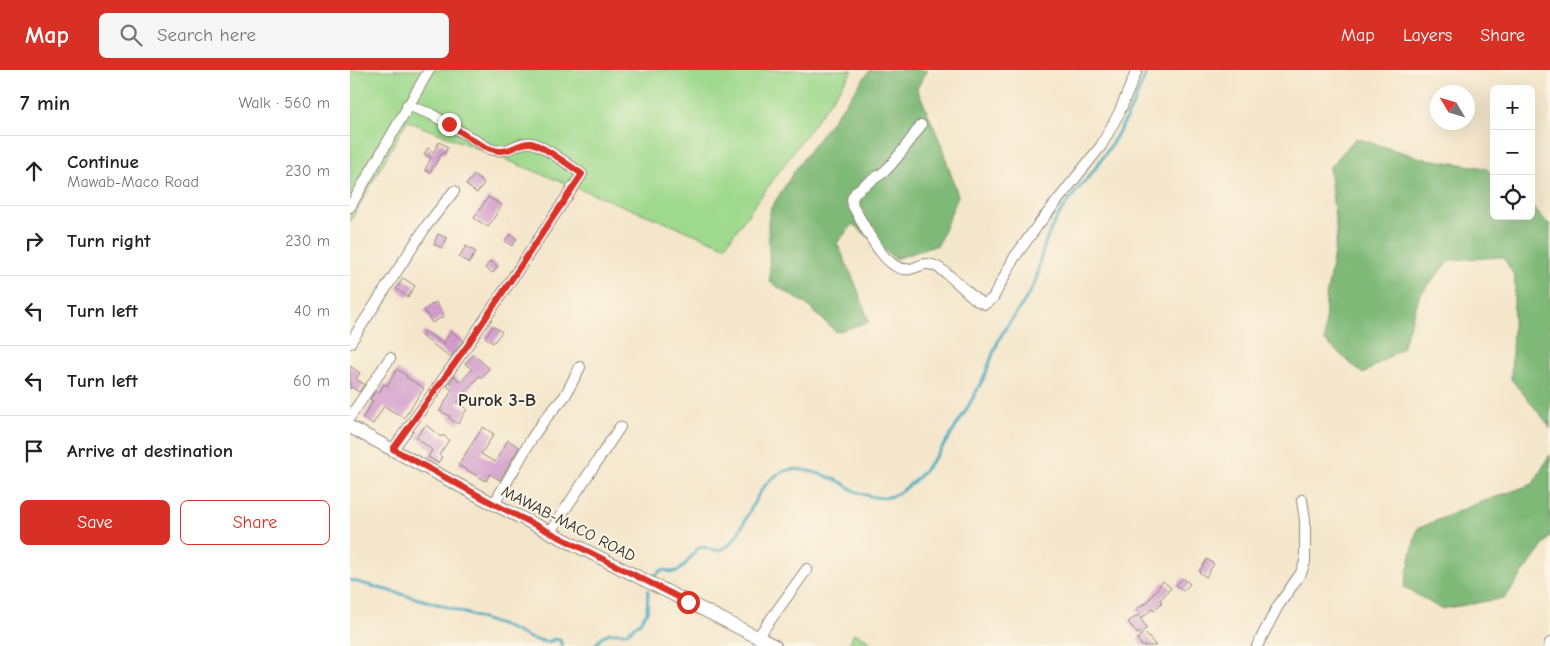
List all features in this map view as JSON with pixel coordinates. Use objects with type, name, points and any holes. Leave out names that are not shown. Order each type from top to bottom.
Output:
[{"type":"main road","name":"MAWAB-MACO ROAD","points":[[350,427],[494,504],[776,646]]},
{"type":"street","points":[[350,207],[428,70]]},
{"type":"street","points":[[921,125],[900,155],[884,172],[854,194],[853,206],[882,255],[891,264],[899,268],[909,269],[919,264],[929,264],[939,268],[978,301],[985,304],[993,298],[1014,258],[1038,225],[1101,146],[1137,70]]},
{"type":"street","points":[[393,449],[467,346],[582,174],[539,146],[531,143],[520,144],[499,152],[490,149],[431,114],[407,105]]},
{"type":"street","points":[[350,343],[427,225],[454,191]]},
{"type":"street","points":[[350,417],[390,358]]},
{"type":"street","points":[[494,504],[532,438],[545,419],[566,396],[580,367]]},
{"type":"street","points":[[550,532],[620,427]]},
{"type":"street","points":[[1257,646],[1278,606],[1305,562],[1305,520],[1302,500]]},
{"type":"street","points":[[758,637],[807,569]]},
{"type":"green space","points":[[350,70],[853,70],[725,246],[407,121],[350,222]]},
{"type":"green space","points":[[870,70],[928,70],[917,88],[941,144],[958,196],[938,245],[895,259],[853,224],[837,243],[856,285],[869,322],[836,332],[806,304],[770,282],[768,221],[771,208],[795,170]]},
{"type":"green space","points":[[1356,138],[1421,158],[1485,168],[1490,172],[1490,220],[1535,220],[1535,210],[1550,225],[1550,429],[1511,379],[1515,277],[1503,257],[1450,260],[1420,295],[1402,348],[1363,374],[1325,341],[1326,298],[1337,235],[1329,168]]},
{"type":"green space","points":[[1550,455],[1550,536],[1505,598],[1441,609],[1404,587],[1417,529],[1473,505],[1533,484]]},
{"type":"green space","points":[[854,633],[870,640],[867,646],[848,646]]},
{"type":"building","points":[[439,142],[448,147],[444,154],[442,153],[430,173],[425,170],[431,158],[424,154],[428,148],[434,152]]},
{"type":"building","points":[[474,175],[484,183],[477,193],[466,185]]},
{"type":"building","points":[[488,197],[502,205],[488,227],[474,218]]},
{"type":"building","points":[[438,234],[447,238],[442,248],[434,244]]},
{"type":"building","points":[[510,234],[517,239],[512,246],[505,241]]},
{"type":"building","points":[[466,246],[476,252],[469,263],[459,257]]},
{"type":"building","points":[[490,261],[498,266],[493,273],[485,268]]},
{"type":"building","points":[[403,278],[415,286],[408,297],[396,289]]},
{"type":"building","points":[[436,302],[444,316],[432,323],[424,310]]},
{"type":"building","points":[[493,326],[502,332],[493,343],[485,337]]},
{"type":"building","points":[[425,331],[445,344],[444,342],[451,331],[463,340],[451,357],[421,336]]},
{"type":"building","points":[[473,354],[489,368],[482,378],[479,376],[457,403],[467,409],[458,424],[449,418],[450,416],[440,411],[452,390],[447,386],[454,376],[461,382],[472,369],[465,364]]},
{"type":"building","points":[[350,366],[360,373],[356,379],[364,384],[359,392],[351,387],[350,389]]},
{"type":"building","points":[[397,369],[424,388],[404,418],[384,406],[373,424],[363,418],[373,401],[370,399],[376,391],[379,393],[384,384],[387,386]]},
{"type":"building","points":[[426,425],[441,437],[443,435],[449,440],[439,455],[442,457],[438,463],[428,457],[432,450],[416,437]]},
{"type":"building","points":[[483,427],[494,434],[481,454],[495,462],[508,440],[519,447],[500,480],[490,474],[486,481],[458,465]]},
{"type":"building","points":[[1207,559],[1214,564],[1206,577],[1199,572]]},
{"type":"building","points":[[1183,578],[1190,584],[1183,591],[1176,585]]},
{"type":"building","points":[[1163,581],[1171,588],[1160,600],[1162,602],[1154,611],[1152,609],[1143,617],[1136,610],[1144,603],[1145,605]]},
{"type":"building","points":[[1138,615],[1147,628],[1138,634],[1128,622]]},
{"type":"building","points":[[1144,632],[1156,646],[1142,646],[1137,639]]},
{"type":"waterway","points":[[655,576],[664,570],[677,571],[700,547],[719,550],[728,546],[736,537],[763,488],[773,478],[785,471],[797,469],[817,473],[839,481],[859,493],[879,497],[892,496],[905,489],[918,477],[943,446],[975,394],[1001,336],[1032,289],[1045,244],[1054,223],[1065,205],[1110,147],[1131,109],[1147,70]]},
{"type":"waterway","points":[[350,580],[441,605],[506,627],[532,639],[548,642],[555,639],[560,640],[562,646]]},
{"type":"waterway","points":[[594,646],[603,636],[610,633],[627,633],[640,622],[647,612],[648,591]]},
{"type":"district","name":"Purok 3-B","points":[[497,400]]},
{"type":"route","points":[[449,124],[477,142],[499,152],[520,144],[531,143],[539,146],[582,174],[467,346],[393,449],[494,504],[688,602]]}]
